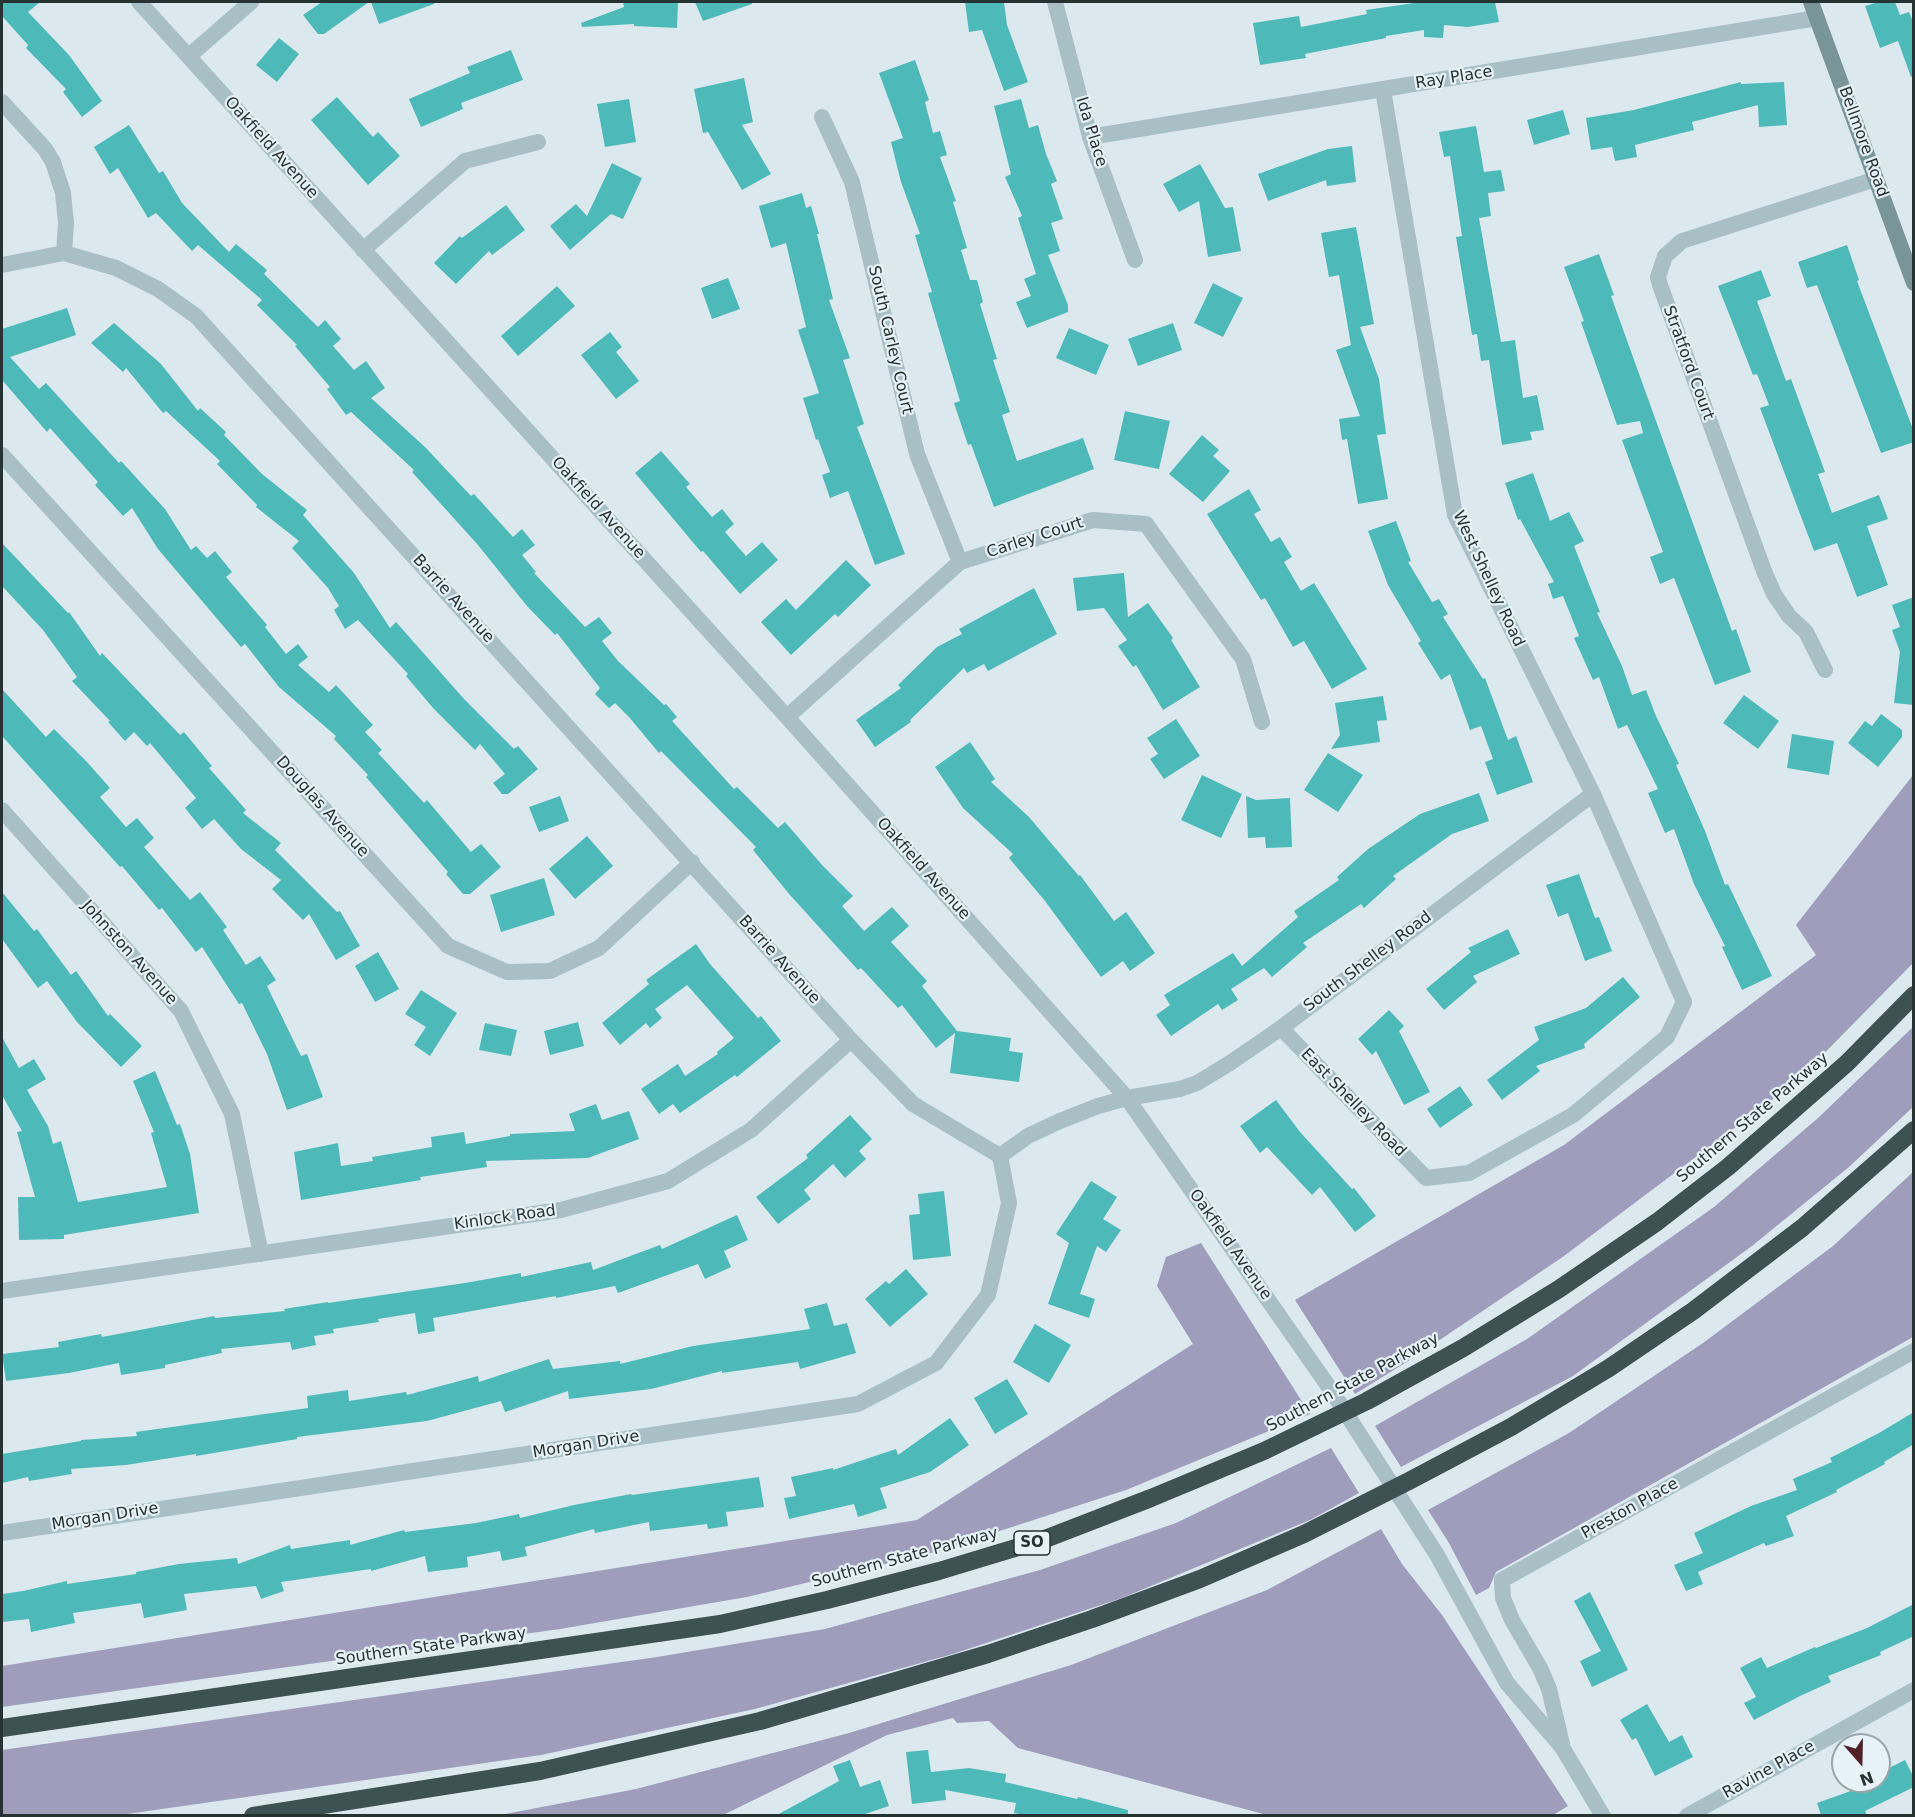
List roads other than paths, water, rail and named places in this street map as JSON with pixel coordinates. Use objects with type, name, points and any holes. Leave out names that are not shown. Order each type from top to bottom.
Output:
[{"type":"highway","name":"Southern State Parkway","points":[[2,1728],[720,1624],[827,1600],[939,1571],[1045,1539],[1264,1452],[1367,1401],[1462,1348],[1559,1289],[1657,1222],[1728,1167],[1832,1077],[1914,995]]},
{"type":"highway","points":[[253,1815],[540,1771],[760,1720],[987,1654],[1092,1619],[1200,1579],[1304,1534],[1409,1481],[1511,1428],[1609,1368],[1693,1311],[1802,1228],[1914,1130]]},
{"type":"main road","name":"Bellmore Road","points":[[1811,2],[1914,283]]},
{"type":"street","name":"Oakfield Avenue","points":[[139,2],[787,717],[1127,1098],[1331,1390],[1437,1555],[1507,1683],[1562,1747],[1603,1815]]},
{"type":"street","points":[[189,56],[251,2]]},
{"type":"street","name":"Ida Place","points":[[1054,2],[1090,137],[1135,260]]},
{"type":"street","name":"Ray Place","points":[[1090,137],[1817,18]]},
{"type":"street","name":"West Shelley Road","points":[[1383,90],[1455,515],[1593,794],[1684,1002],[1667,1037],[1573,1115],[1468,1173],[1426,1178]]},
{"type":"street","points":[[2,102],[45,149],[53,162],[63,193],[66,223],[64,253]]},
{"type":"street","name":"South Carley Court","points":[[822,117],[852,182],[918,454],[960,562]]},
{"type":"street","points":[[363,250],[465,161],[538,142]]},
{"type":"street","name":"Stratford Court","points":[[1825,670],[1806,632],[1789,616],[1774,594],[1764,571],[1659,277],[1665,256],[1682,241],[1876,179]]},
{"type":"street","name":"Barrie Avenue","points":[[2,265],[64,253],[116,268],[158,290],[196,316],[851,1040]]},
{"type":"street","name":"Douglas Avenue","points":[[2,455],[448,946],[507,972],[550,971],[599,948],[692,862]]},
{"type":"street","name":"Carley Court","points":[[787,717],[960,562],[1093,520],[1146,524],[1243,659],[1262,722]]},
{"type":"street","name":"South Shelley Road","points":[[1127,1098],[1180,1089],[1197,1083],[1230,1063],[1281,1028],[1593,794]]},
{"type":"street","name":"Johnston Avenue","points":[[2,810],[182,1011],[232,1114],[261,1254]]},
{"type":"street","name":"East Shelley Road","points":[[1281,1028],[1426,1178]]},
{"type":"street","points":[[851,1040],[913,1104],[1000,1156],[1028,1136],[1060,1121],[1098,1106],[1127,1098]]},
{"type":"street","name":"Kinlock Road","points":[[2,1291],[561,1210],[668,1181],[751,1130],[851,1040]]},
{"type":"street","name":"Morgan Drive","points":[[2,1533],[858,1404],[936,1363],[988,1295],[1009,1203],[1000,1156]]},
{"type":"street","name":"Preston Place","points":[[1562,1747],[1549,1689],[1532,1653],[1512,1620],[1503,1598],[1502,1580],[1914,1351]]},
{"type":"street","name":"Ravine Place","points":[[1687,1815],[1914,1690]]}]
